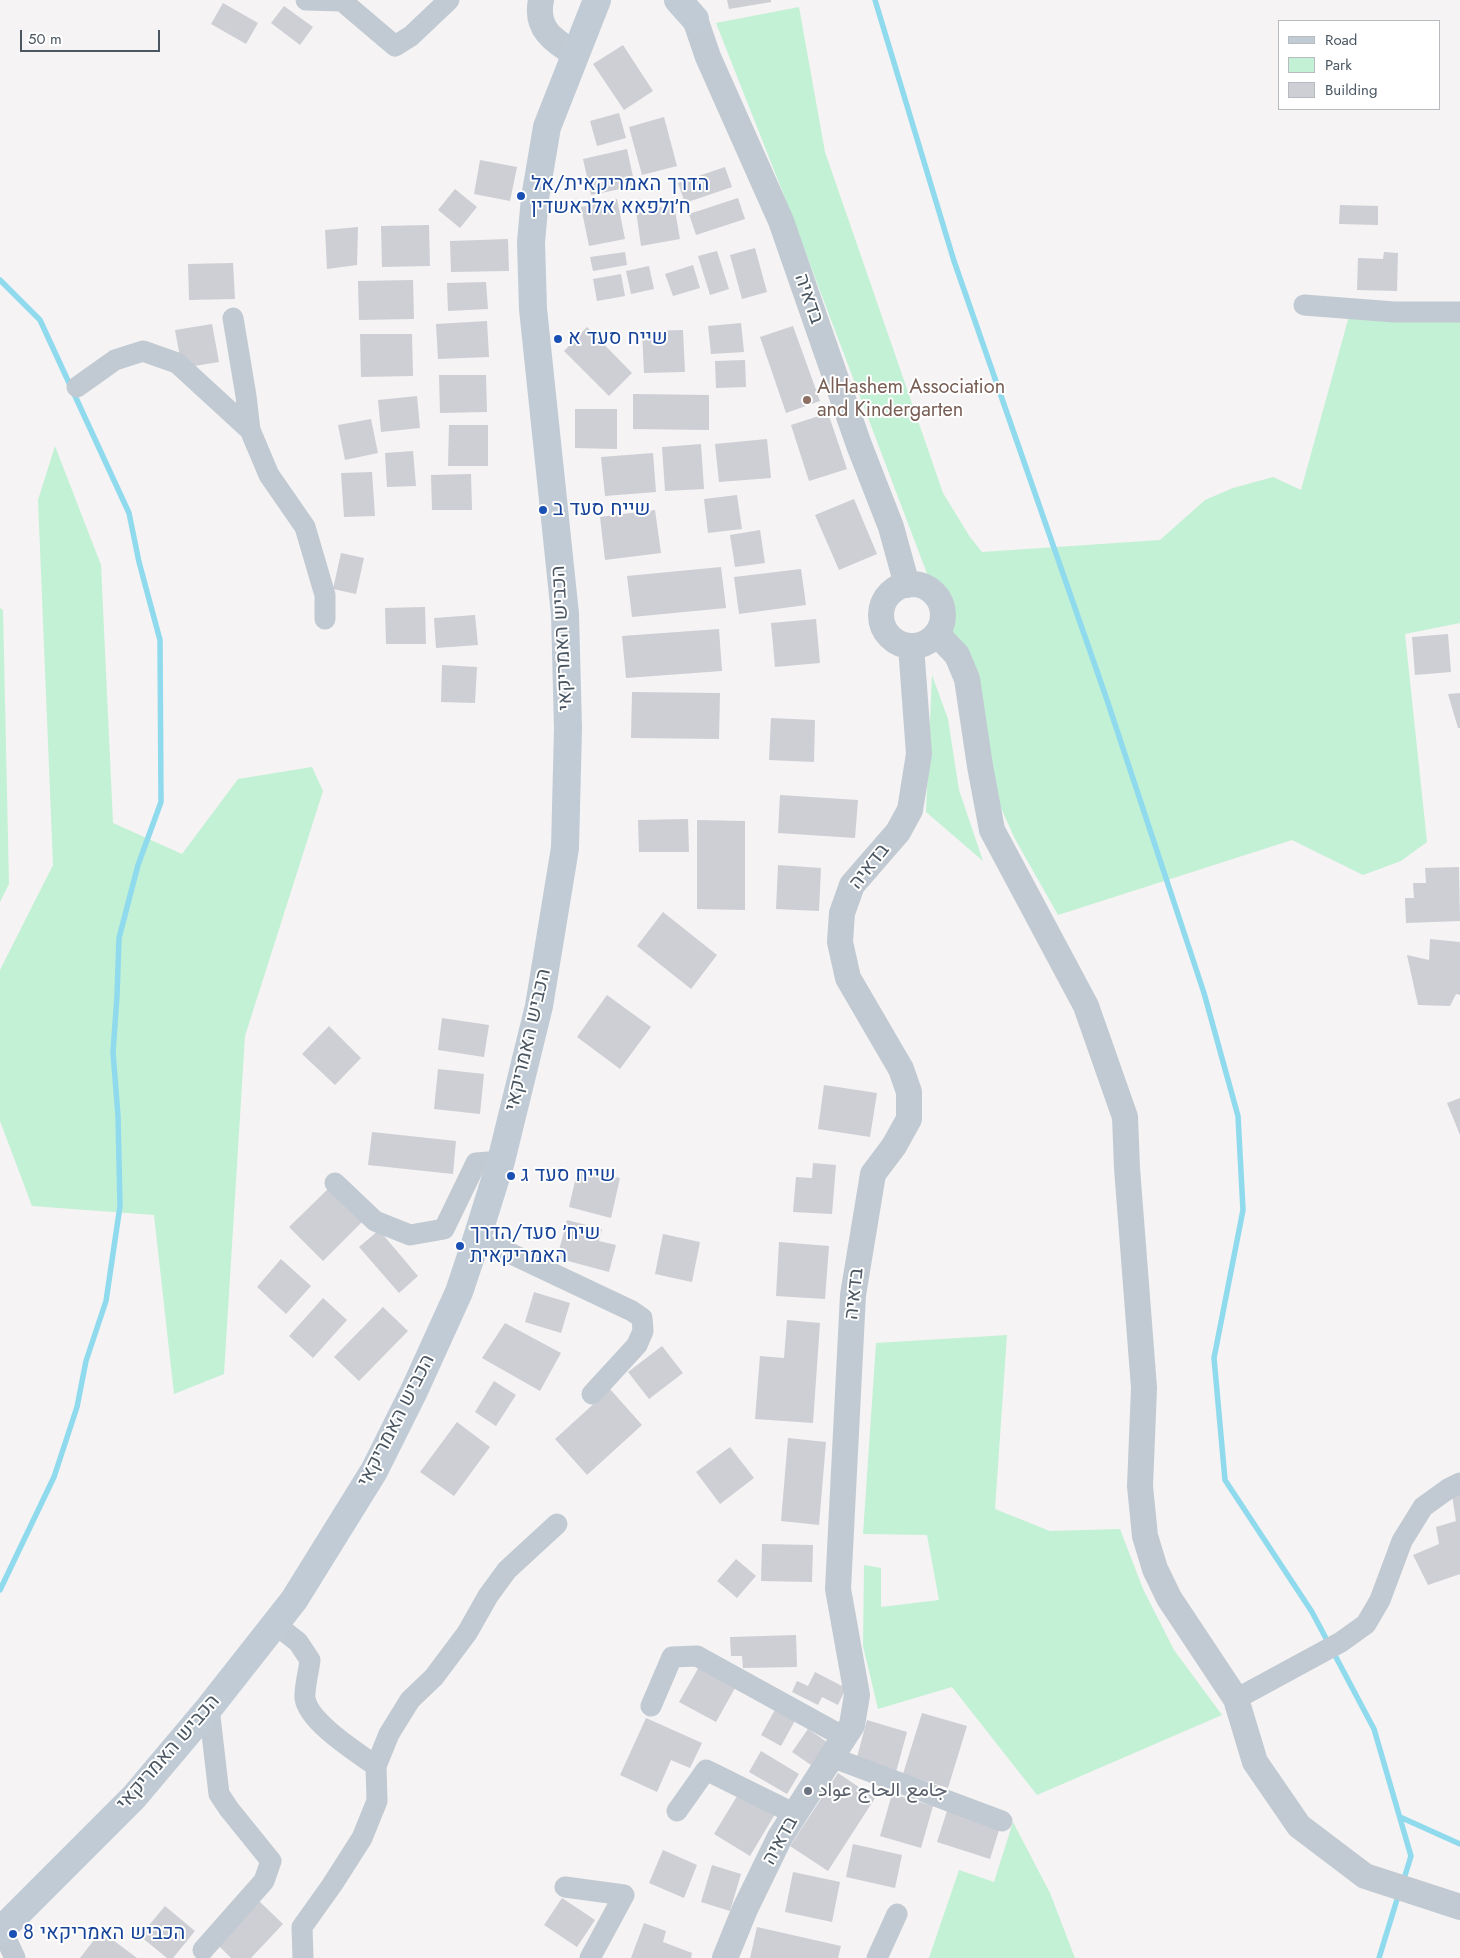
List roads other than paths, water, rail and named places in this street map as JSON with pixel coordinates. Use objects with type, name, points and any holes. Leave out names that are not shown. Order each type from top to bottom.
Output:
[{"type":"main road","name":"הכביש האמריקאי","points":[[1,1930],[134,1797],[209,1708],[294,1600],[374,1471],[418,1382],[459,1292],[501,1161],[540,1006],[565,848],[568,728],[565,614],[533,309],[531,242],[538,173],[547,127],[597,0]]},
{"type":"street","points":[[306,0],[342,1],[395,46],[411,36],[448,0]]},
{"type":"street","points":[[541,0],[539,11],[543,27],[552,39],[575,54]]},
{"type":"street","name":"בדאיה","points":[[686,6],[782,221],[859,445],[891,527],[907,585]]},
{"type":"street","points":[[1304,305],[1394,312],[1460,312]]},
{"type":"street","points":[[233,318],[250,430],[269,475],[305,527],[325,595],[325,619]]},
{"type":"street","points":[[77,386],[115,360],[143,351],[177,363],[250,430]]},
{"type":"street","points":[[907,585],[928,588],[938,599],[943,614],[937,634],[925,643],[911,646],[904,645],[892,638],[884,627],[881,613],[889,594],[907,585]]},
{"type":"street","points":[[937,634],[957,655],[967,679],[992,830],[1086,1006],[1125,1117],[1144,1388],[1140,1486],[1145,1536],[1155,1569],[1169,1598],[1236,1699],[1255,1762],[1299,1826],[1366,1876],[1460,1907]]},
{"type":"street","name":"בדאיה","points":[[725,1958],[745,1910],[780,1838],[852,1725],[857,1695],[838,1589],[854,1295],[873,1174],[894,1146],[909,1119],[909,1092],[901,1069],[848,978],[840,942],[842,913],[852,885],[898,832],[910,810],[919,754],[911,646]]},
{"type":"street","points":[[335,1183],[375,1221],[410,1235],[444,1229],[476,1163],[501,1161]]},
{"type":"street","points":[[475,1244],[501,1249],[632,1311],[642,1318],[643,1331],[637,1345],[592,1394]]},
{"type":"street","points":[[1236,1699],[1342,1642],[1366,1624],[1380,1600],[1402,1541],[1423,1507],[1448,1488],[1460,1483]]},
{"type":"street","points":[[303,1958],[302,1927],[362,1838],[377,1801],[376,1766],[389,1734],[410,1700],[434,1677],[467,1633],[488,1596],[507,1570],[557,1524]]},
{"type":"street","points":[[275,1624],[298,1642],[310,1660],[305,1699],[312,1713],[333,1736],[376,1766]]},
{"type":"street","points":[[651,1706],[672,1657],[697,1656],[838,1747],[1002,1821]]},
{"type":"street","points":[[203,1950],[264,1881],[271,1861],[219,1794],[209,1708]]},
{"type":"street","points":[[676,1811],[706,1770],[795,1814]]},
{"type":"street","points":[[565,1887],[624,1896],[590,1958]]},
{"type":"street","points":[[877,1958],[897,1914]]},
{"type":"street","points":[[1,1930],[16,1958]]},
{"type":"waterway","points":[[875,0],[954,261],[1106,697],[1204,993],[1238,1116],[1243,1210],[1214,1358],[1225,1480],[1312,1612],[1374,1729],[1411,1856],[1403,1882]]},
{"type":"waterway","points":[[0,280],[40,320],[129,513],[139,562],[160,640],[161,802],[138,865],[119,938],[113,1052],[118,1116],[120,1206],[106,1301],[86,1361],[77,1407],[54,1477],[0,1590]]},
{"type":"waterway","points":[[1400,1817],[1460,1844]]},
{"type":"waterway","points":[[1379,1958],[1399,1893]]},
{"type":"place","name":"הדרך האמריקאית/אל ח׳ולפאא אלראשדין","points":[[521,196]]},
{"type":"place","name":"שייח סעד א","points":[[558,339]]},
{"type":"place","name":"AlHashem Association and Kindergarten","points":[[807,400]]},
{"type":"place","name":"שייח סעד ב","points":[[543,510]]},
{"type":"place","name":"שייח סעד ג","points":[[511,1176]]},
{"type":"place","name":"שיח׳ סעד/הדרך האמריקאית","points":[[460,1246]]},
{"type":"place","name":"جامع الحاج عواد","points":[[808,1791]]},
{"type":"place","name":"הכביש האמריקאי 8","points":[[13,1934]]}]
